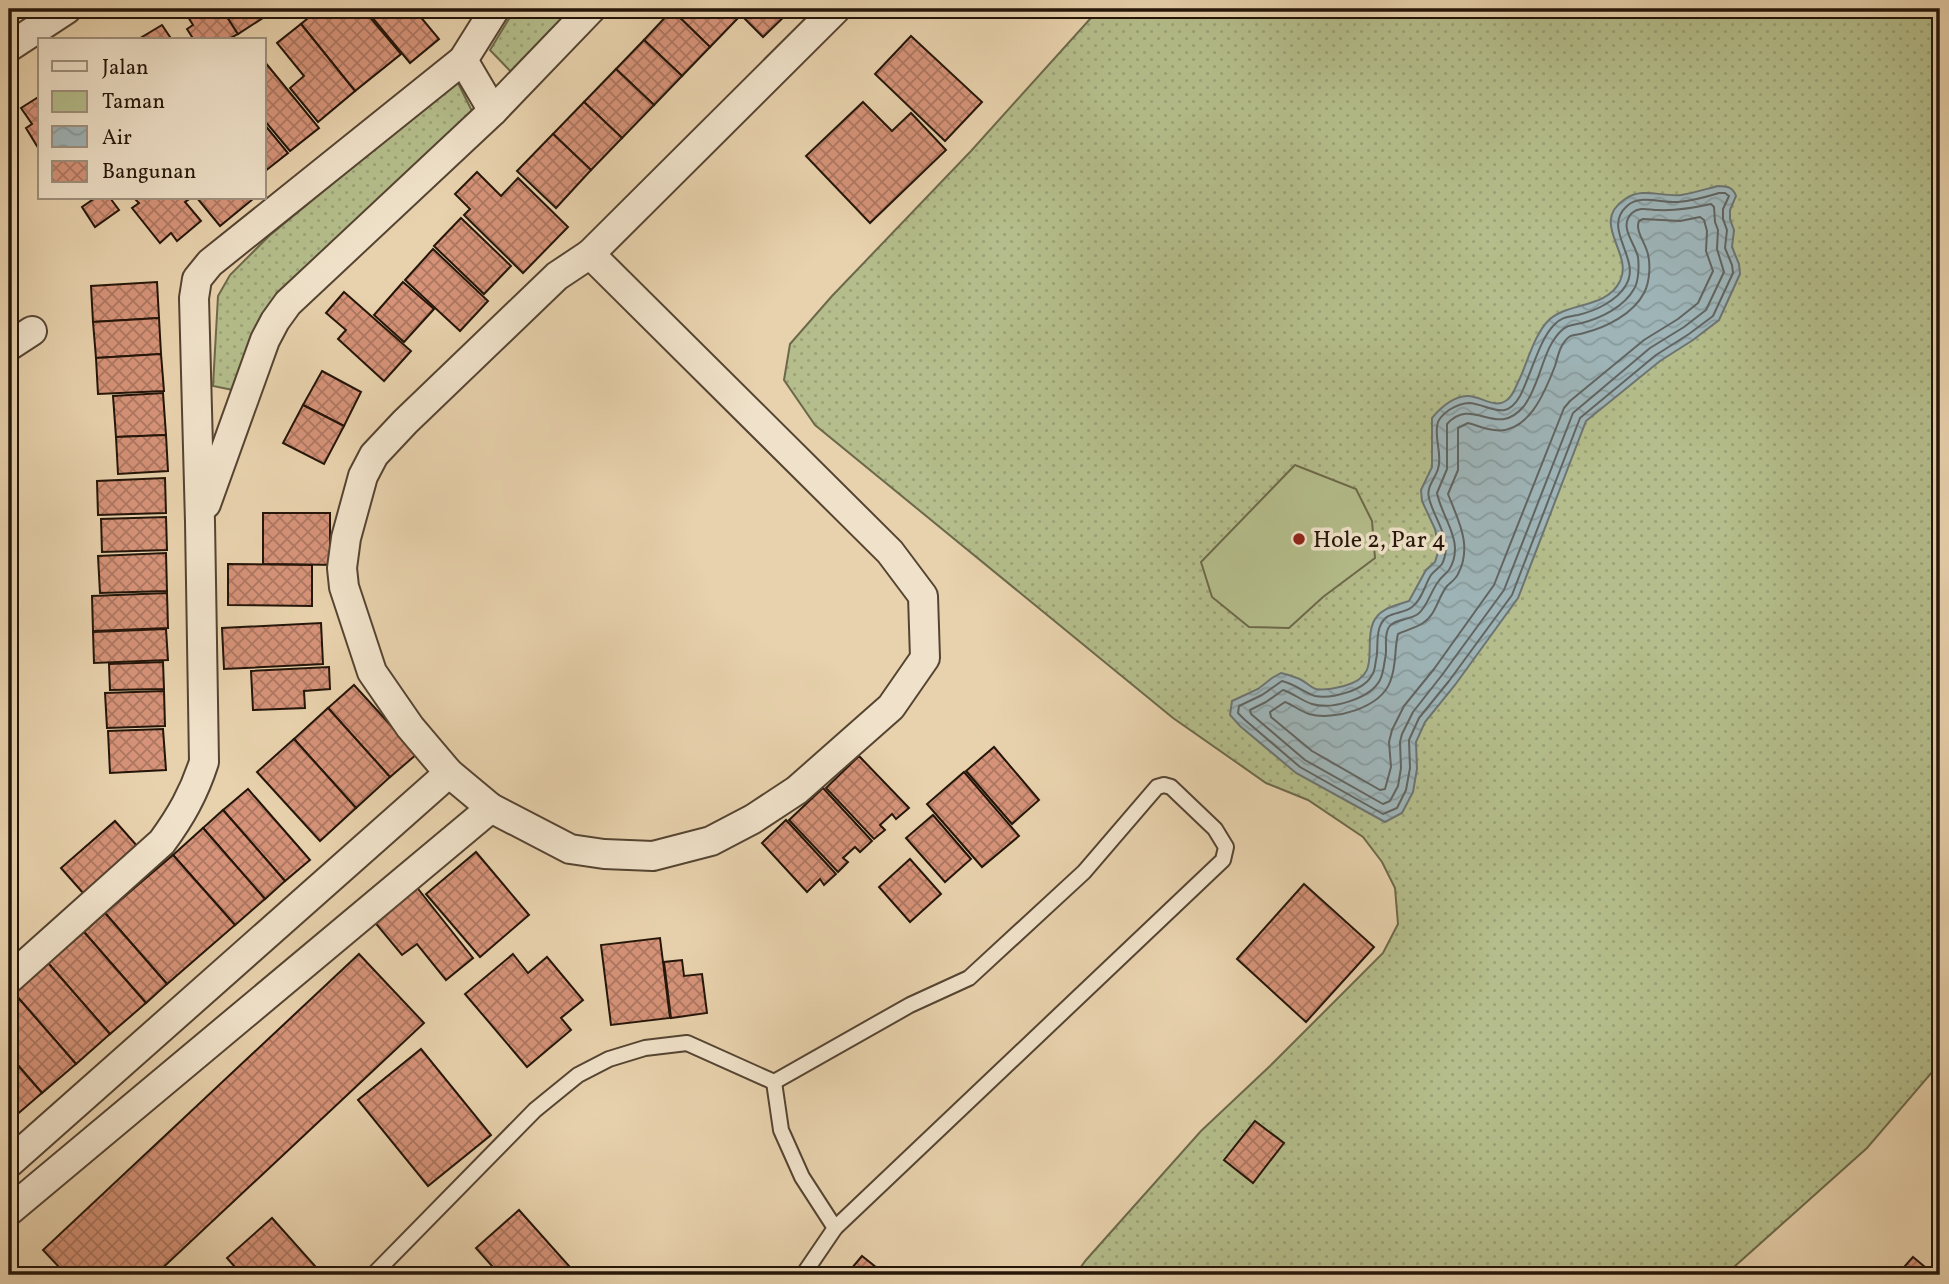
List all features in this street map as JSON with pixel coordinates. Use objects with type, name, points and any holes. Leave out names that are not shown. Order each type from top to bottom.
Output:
[{"type":"street","points":[[9,47],[67,9]]},
{"type":"street","points":[[9,979],[162,842],[195,790],[204,762],[194,298],[197,279],[210,263],[463,60],[495,9]]},
{"type":"street","points":[[200,522],[265,340],[281,312],[493,111],[591,9]]},
{"type":"street","points":[[590,254],[890,552],[923,596],[925,658],[891,707],[797,790],[753,819],[711,841],[653,856],[604,854],[570,849],[491,808],[449,773],[410,727],[373,672],[344,587],[342,568],[346,538],[363,477],[374,455],[558,276],[590,254],[836,9]]},
{"type":"street","points":[[463,60],[493,111]]},
{"type":"street","points":[[9,1164],[449,773]]},
{"type":"street","points":[[9,1211],[491,808]]},
{"type":"lane","points":[[774,1082],[910,1005],[970,978],[1084,872],[1157,787],[1171,787],[1215,829],[1226,847],[1223,860],[835,1228],[803,1275]]},
{"type":"lane","points":[[373,1275],[534,1110],[579,1076],[609,1059],[645,1048],[687,1043],[774,1082]]},
{"type":"lane","points":[[774,1082],[781,1130],[802,1177],[835,1228]]},
{"type":"green space","points":[[515,9],[583,9],[517,78],[490,50]]},
{"type":"green space","points":[[1099,9],[1940,9],[1940,1063],[1867,1148],[1725,1275],[1075,1275],[1201,1131],[1383,953],[1398,924],[1395,888],[1382,862],[1363,837],[1308,800],[1266,783],[1173,718],[815,425],[784,380],[790,344],[832,296],[971,151]]},
{"type":"green space","points":[[457,81],[474,115],[268,313],[238,391],[213,386],[218,296],[230,275],[269,236]]},
{"type":"green space","name":"Hole 2, Par 4","points":[[1295,465],[1356,489],[1372,521],[1375,558],[1323,597],[1289,628],[1249,627],[1212,597],[1201,562]]},
{"type":"water","points":[[1718,186],[1729,188],[1736,196],[1730,210],[1730,219],[1734,230],[1732,247],[1740,274],[1719,320],[1660,361],[1586,421],[1518,598],[1425,722],[1416,742],[1417,769],[1413,792],[1402,813],[1385,822],[1296,773],[1230,715],[1232,701],[1258,689],[1281,673],[1323,690],[1344,686],[1364,675],[1368,668],[1373,623],[1379,614],[1388,608],[1409,601],[1426,570],[1435,562],[1439,549],[1435,529],[1422,501],[1421,490],[1432,467],[1432,418],[1456,398],[1472,396],[1492,403],[1507,400],[1515,390],[1543,326],[1556,315],[1596,301],[1614,290],[1623,270],[1611,228],[1611,218],[1615,208],[1625,199],[1645,193],[1681,195]]},
{"type":"building","points":[[183,9],[222,9],[238,34],[231,38],[193,38],[187,29],[193,25]]},
{"type":"building","points":[[222,9],[261,9],[266,16],[238,34]]},
{"type":"building","points":[[319,9],[363,9],[401,54],[355,91],[301,24]]},
{"type":"building","points":[[380,9],[414,9],[439,39],[410,63],[371,16]]},
{"type":"building","points":[[730,9],[739,17],[710,47],[672,10]]},
{"type":"building","points":[[735,9],[792,9],[763,37]]},
{"type":"building","points":[[672,10],[710,47],[682,76],[644,40]]},
{"type":"building","points":[[301,24],[355,91],[318,122],[290,88],[304,76],[277,43]]},
{"type":"building","points":[[162,25],[171,38],[140,38]]},
{"type":"building","points":[[911,36],[982,102],[945,141],[875,74]]},
{"type":"building","points":[[644,40],[682,76],[654,105],[616,69]]},
{"type":"building","points":[[266,63],[319,128],[290,151],[266,122]]},
{"type":"building","points":[[616,69],[654,105],[622,138],[584,102]]},
{"type":"building","points":[[38,97],[37,146],[26,128],[32,124],[21,108]]},
{"type":"building","points":[[584,102],[622,138],[591,170],[553,134]]},
{"type":"building","points":[[863,102],[892,131],[911,113],[946,150],[870,223],[806,156]]},
{"type":"building","points":[[266,126],[288,153],[266,170]]},
{"type":"building","points":[[553,134],[591,170],[556,208],[517,171]]},
{"type":"building","points":[[477,172],[501,196],[518,178],[568,227],[523,273],[464,215],[470,209],[455,194]]},
{"type":"building","points":[[92,200],[112,200],[119,210],[95,227],[82,207]]},
{"type":"building","points":[[136,200],[188,200],[185,202],[201,221],[177,241],[171,233],[160,243],[132,208],[139,203]]},
{"type":"building","points":[[199,200],[252,200],[220,226]]},
{"type":"building","points":[[461,218],[511,266],[484,294],[434,246]]},
{"type":"building","points":[[433,249],[488,301],[460,331],[405,280]]},
{"type":"building","points":[[157,282],[159,318],[93,322],[91,286]]},
{"type":"building","points":[[403,282],[434,309],[404,342],[374,315]]},
{"type":"building","points":[[344,292],[411,351],[384,381],[338,339],[346,330],[326,313]]},
{"type":"building","points":[[159,318],[161,354],[96,358],[93,322]]},
{"type":"building","points":[[161,354],[164,391],[98,394],[96,358]]},
{"type":"building","points":[[322,371],[361,392],[344,426],[303,405]]},
{"type":"building","points":[[163,393],[166,435],[116,437],[113,396]]},
{"type":"building","points":[[303,405],[344,426],[324,464],[283,443]]},
{"type":"building","points":[[166,435],[168,471],[118,474],[116,437]]},
{"type":"building","points":[[165,478],[166,513],[98,515],[97,481]]},
{"type":"building","points":[[263,513],[330,513],[330,544],[339,545],[339,565],[263,564]]},
{"type":"building","points":[[166,517],[167,550],[102,552],[101,519]]},
{"type":"building","points":[[166,553],[167,591],[100,593],[98,556]]},
{"type":"building","points":[[228,564],[312,565],[312,606],[228,605]]},
{"type":"building","points":[[167,593],[168,628],[93,631],[92,596]]},
{"type":"building","points":[[321,623],[323,664],[224,669],[222,628]]},
{"type":"building","points":[[166,629],[168,660],[94,663],[93,632]]},
{"type":"building","points":[[163,662],[164,689],[110,690],[109,664]]},
{"type":"building","points":[[329,667],[330,689],[304,691],[305,708],[253,710],[251,671]]},
{"type":"building","points":[[354,685],[417,754],[390,777],[328,708]]},
{"type":"building","points":[[164,691],[165,726],[107,728],[105,693]]},
{"type":"building","points":[[328,708],[390,777],[356,808],[294,739]]},
{"type":"building","points":[[163,729],[166,770],[110,773],[108,731]]},
{"type":"building","points":[[294,739],[356,808],[320,841],[257,772]]},
{"type":"building","points":[[994,747],[1039,800],[1012,824],[966,771]]},
{"type":"building","points":[[859,756],[909,808],[896,819],[892,814],[880,825],[885,830],[874,839],[826,788]]},
{"type":"building","points":[[964,772],[1019,836],[982,867],[927,804]]},
{"type":"building","points":[[823,788],[872,841],[860,852],[855,847],[843,858],[848,862],[838,872],[789,820]]},
{"type":"building","points":[[248,789],[310,860],[285,881],[223,810]]},
{"type":"building","points":[[223,810],[285,881],[265,899],[203,828]]},
{"type":"building","points":[[933,815],[971,859],[945,882],[906,838]]},
{"type":"building","points":[[786,820],[836,874],[824,885],[820,879],[807,892],[762,843]]},
{"type":"building","points":[[115,821],[138,847],[84,894],[61,868]]},
{"type":"building","points":[[203,828],[265,899],[235,925],[173,855]]},
{"type":"building","points":[[476,852],[529,915],[480,957],[426,894]]},
{"type":"building","points":[[173,855],[235,925],[167,984],[105,913]]},
{"type":"building","points":[[910,859],[941,894],[910,922],[879,887]]},
{"type":"building","points":[[1304,884],[1374,947],[1306,1022],[1237,959]]},
{"type":"building","points":[[415,885],[473,958],[446,980],[417,944],[402,955],[372,919]]},
{"type":"building","points":[[105,913],[167,984],[146,1003],[84,932]]},
{"type":"building","points":[[84,932],[146,1003],[110,1034],[48,963]]},
{"type":"building","points":[[660,938],[670,1018],[611,1025],[601,945]]},
{"type":"building","points":[[359,954],[424,1023],[155,1275],[53,1275],[60,1268],[43,1250]]},
{"type":"building","points":[[513,954],[528,973],[547,957],[583,1000],[561,1018],[571,1030],[527,1067],[465,994]]},
{"type":"building","points":[[682,960],[684,976],[702,974],[707,1013],[671,1018],[664,962]]},
{"type":"building","points":[[48,963],[110,1034],[76,1064],[14,993]]},
{"type":"building","points":[[14,993],[76,1064],[42,1093],[9,1055],[9,997]]},
{"type":"building","points":[[421,1049],[491,1135],[428,1186],[358,1100]]},
{"type":"building","points":[[9,1055],[42,1093],[14,1117],[9,1111]]},
{"type":"building","points":[[1255,1121],[1284,1143],[1253,1183],[1224,1160]]},
{"type":"building","points":[[519,1210],[577,1275],[500,1275],[476,1248]]},
{"type":"building","points":[[272,1218],[323,1275],[242,1275],[227,1258]]},
{"type":"building","points":[[862,1256],[886,1275],[846,1275]]},
{"type":"building","points":[[1913,1257],[1931,1272],[1940,1261],[1940,1275],[1897,1275]]},
{"type":"place","name":"Hole 2, Par 4","points":[[1299,539]]}]
